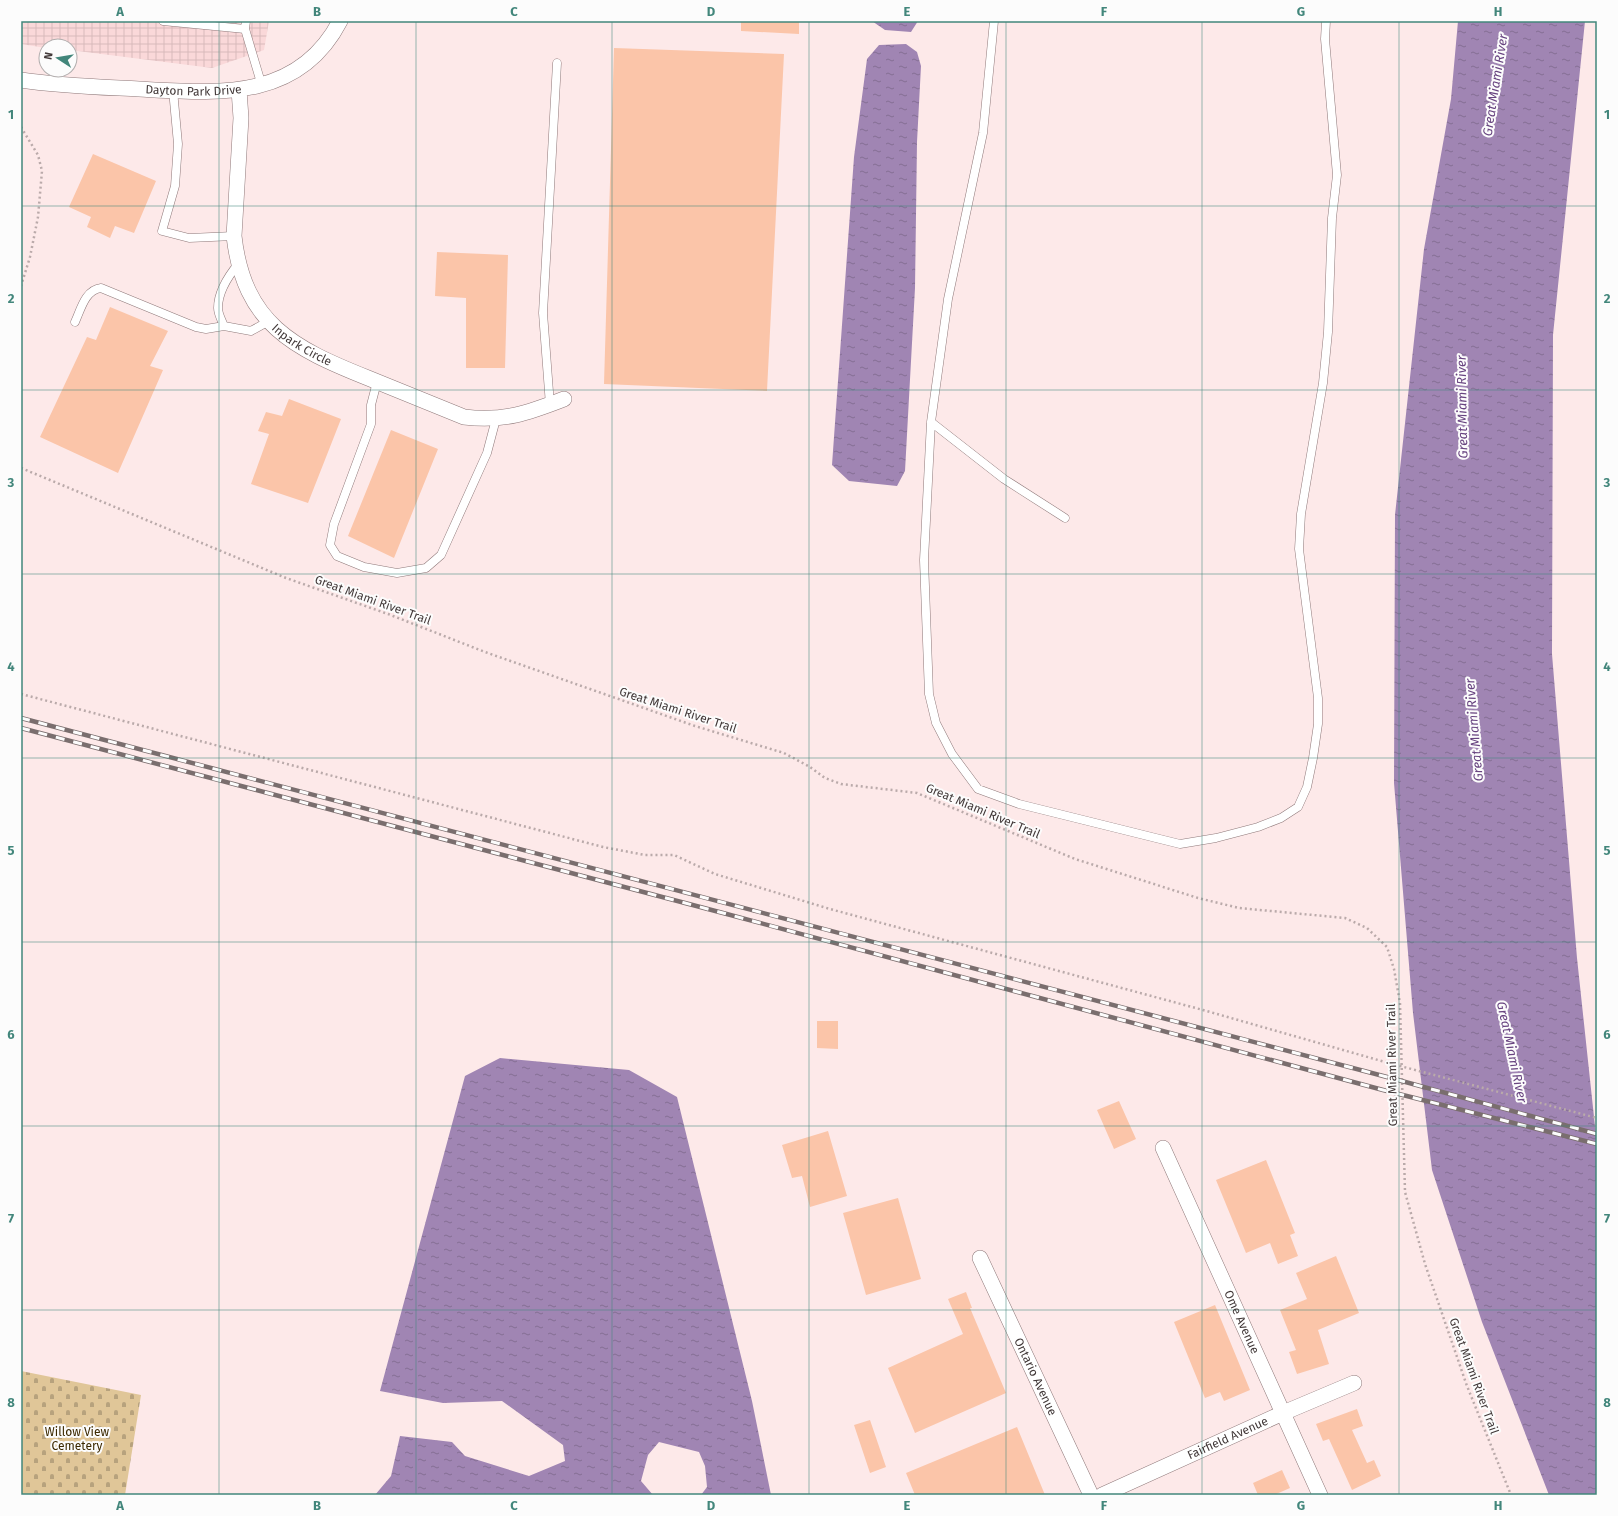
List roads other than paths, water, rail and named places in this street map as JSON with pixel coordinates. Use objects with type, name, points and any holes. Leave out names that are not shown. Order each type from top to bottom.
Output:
[{"type":"street","name":"Dayton Park Drive","points":[[21,80],[63,86],[173,90],[240,90],[262,86],[285,76],[302,66],[320,50],[340,21]]},
{"type":"street","name":"Inpark Circle","points":[[240,90],[234,236],[243,278],[254,301],[269,321],[295,344],[314,355],[464,417],[496,419],[518,416],[564,399]]},
{"type":"street","name":"Ome Avenue","points":[[1163,1148],[1320,1495]]},
{"type":"street","name":"Ontario Avenue","points":[[980,1258],[1091,1495]]},
{"type":"street","name":"Fairfield Avenue","points":[[1102,1495],[1282,1413],[1354,1383]]},
{"type":"lane","points":[[163,21],[245,25],[262,86]]},
{"type":"lane","points":[[994,21],[983,133],[948,299],[931,422],[924,560],[929,694],[936,723],[942,735],[952,754],[978,789],[1019,804],[1180,844],[1216,838],[1258,828],[1281,818],[1298,807],[1307,787],[1318,724],[1318,698],[1299,549],[1301,514],[1323,383],[1328,332],[1332,218],[1337,175],[1325,39],[1326,21]]},
{"type":"lane","points":[[550,405],[543,313],[557,63]]},
{"type":"lane","points":[[173,90],[178,144],[175,186],[162,231],[189,238],[234,236]]},
{"type":"lane","points":[[224,326],[218,309],[227,278],[239,263]]},
{"type":"lane","points":[[74,322],[89,293],[93,289],[100,288],[196,327],[206,329],[224,326],[251,331],[269,321]]},
{"type":"lane","points":[[377,382],[371,405],[370,424],[334,524],[330,545],[338,556],[364,567],[397,573],[426,568],[442,555],[487,453],[496,419]]},
{"type":"lane","points":[[931,422],[1004,479],[1065,518]]},
{"type":"water","points":[[872,21],[918,21],[911,32],[885,30]]},
{"type":"water","name":"Great Miami River","points":[[1458,21],[1585,21],[1553,335],[1552,654],[1577,958],[1597,1145],[1597,1495],[1549,1495],[1482,1322],[1432,1170],[1413,1013],[1394,783],[1395,515],[1424,249],[1451,99]]},
{"type":"water","points":[[906,44],[917,52],[921,66],[917,142],[915,288],[905,471],[897,486],[849,481],[832,465],[854,157],[867,59],[879,45]]},
{"type":"water","points":[[500,1058],[629,1070],[677,1097],[752,1401],[771,1495],[701,1495],[707,1487],[705,1466],[699,1452],[659,1442],[648,1455],[641,1481],[653,1495],[375,1495],[391,1476],[400,1436],[452,1442],[465,1456],[529,1476],[565,1461],[563,1445],[502,1401],[443,1403],[380,1391],[465,1076]]},
{"type":"railway","points":[[21,718],[1387,1077],[1597,1134]]},
{"type":"railway","points":[[21,728],[723,913],[1383,1090],[1597,1144]]},
{"type":"park label","name":"Willow View Cemetery","points":[[77,1439]]}]
